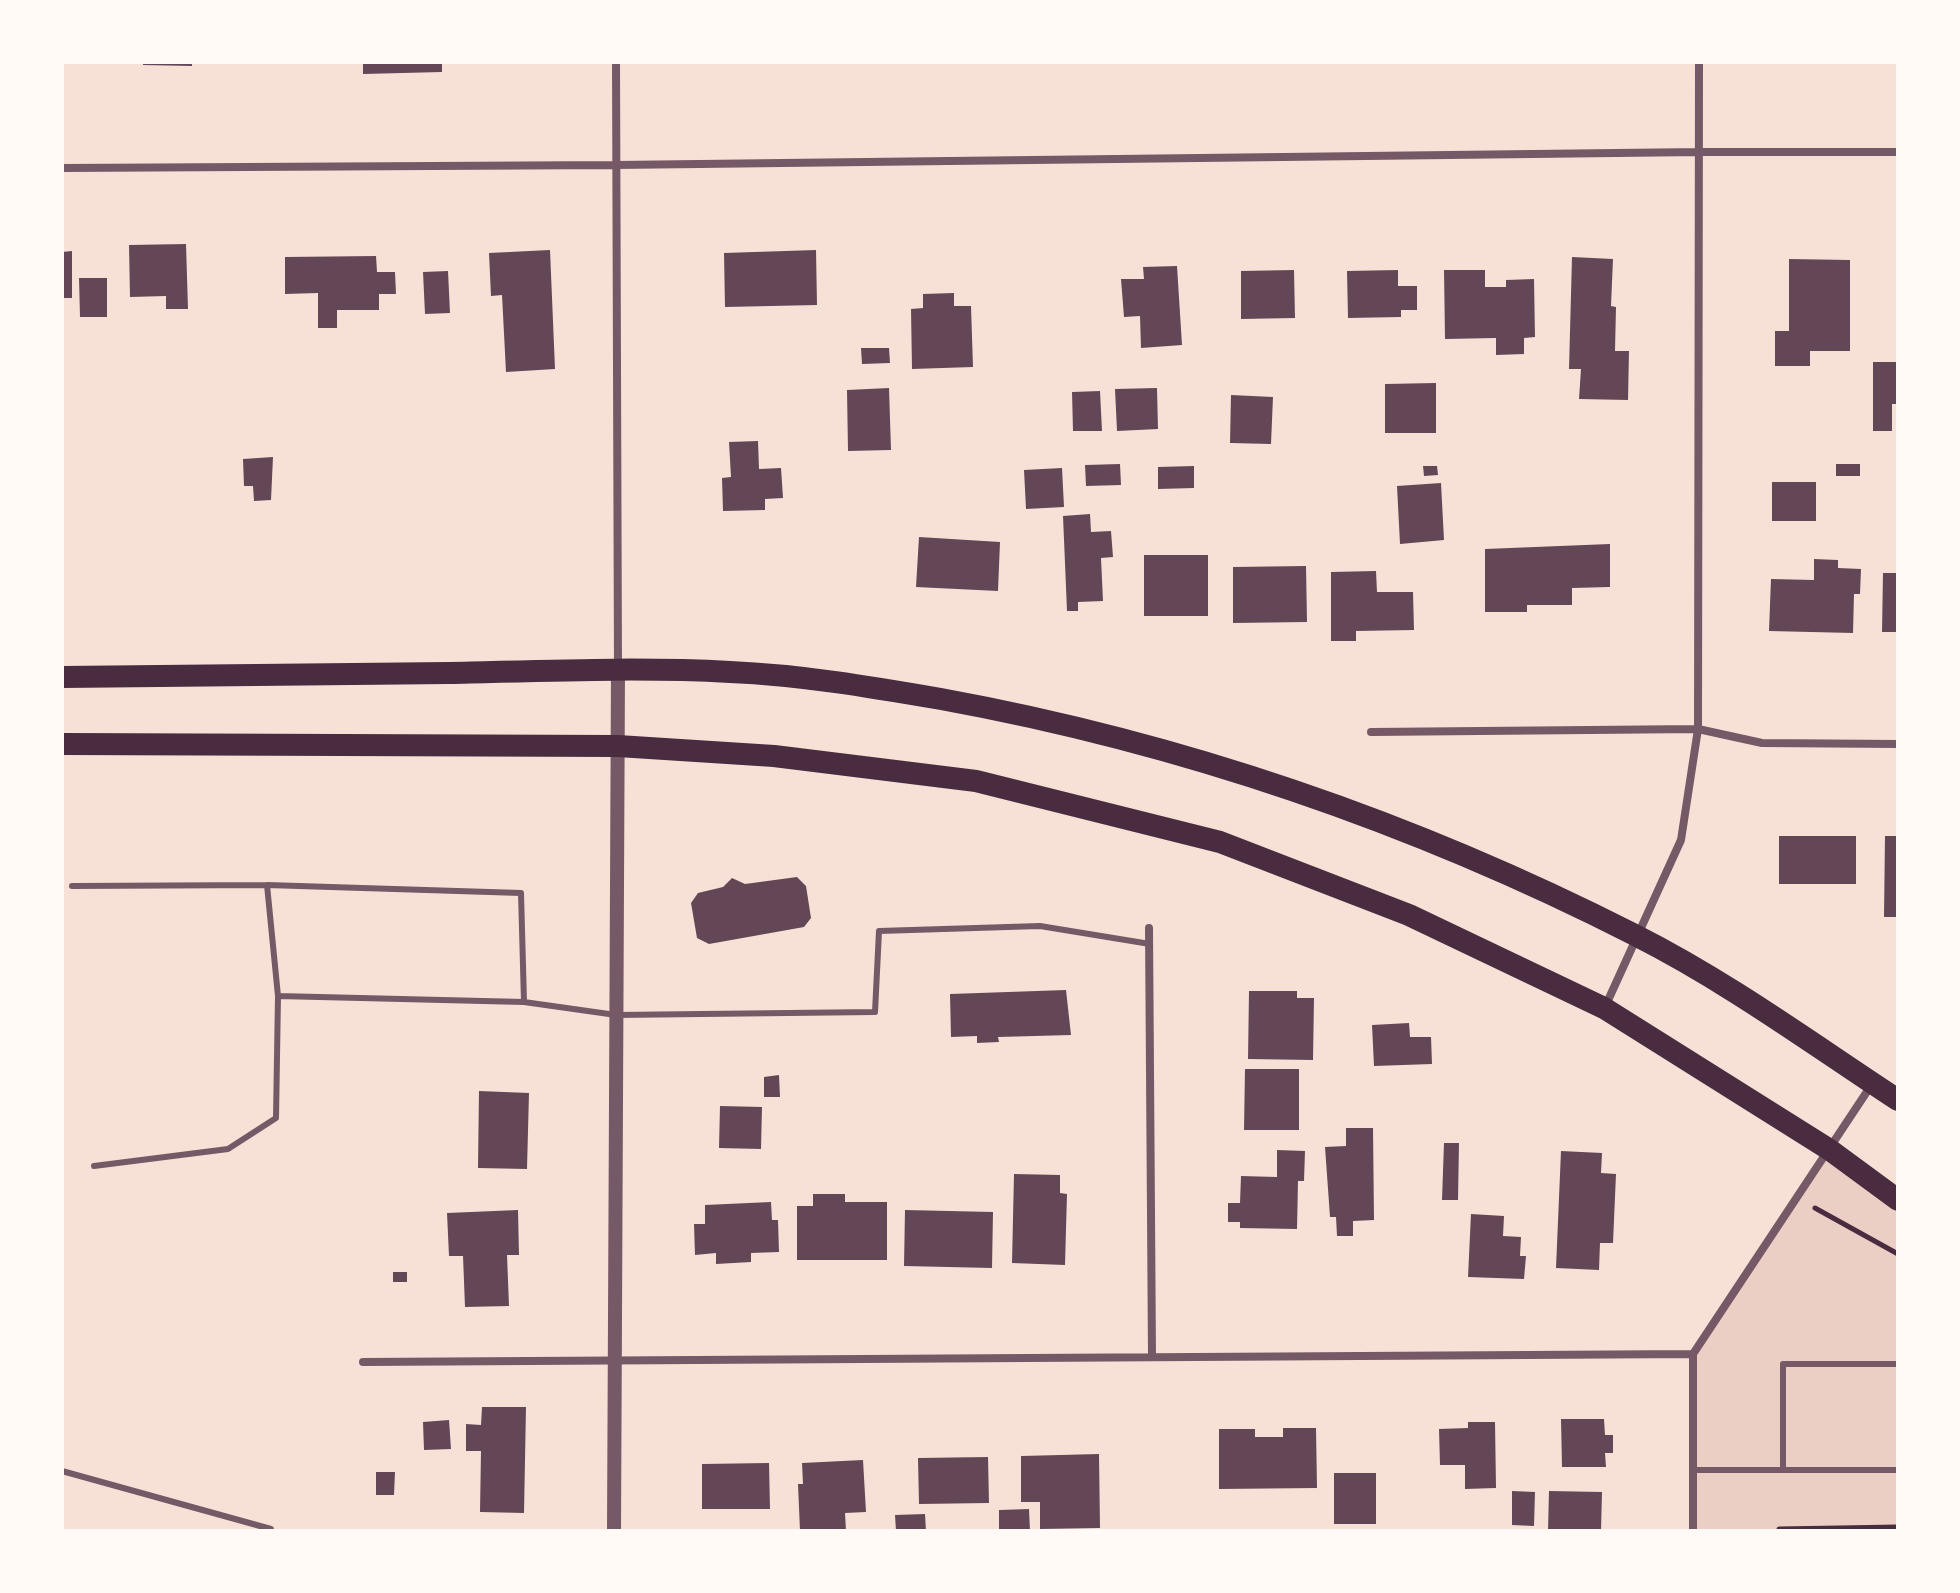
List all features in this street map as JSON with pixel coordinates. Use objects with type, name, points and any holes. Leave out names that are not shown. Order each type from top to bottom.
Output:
[{"type":"highway","points":[[62,677],[618,670],[732,672],[854,683],[1005,711],[1118,738],[1238,773],[1368,816],[1507,874],[1637,936],[1736,992],[1898,1100]]},
{"type":"highway","points":[[62,744],[618,746],[774,756],[976,781],[1220,842],[1409,915],[1604,1008],[1830,1150],[1898,1200]]},
{"type":"street","points":[[614,1531],[618,746],[616,62]]},
{"type":"street","points":[[1604,1008],[1681,840],[1698,729],[1699,62]]},
{"type":"street","points":[[62,168],[1898,152]]},
{"type":"street","points":[[1371,732],[1698,729],[1762,743],[1898,744]]},
{"type":"street","points":[[1149,928],[1152,1357]]},
{"type":"street","points":[[1693,1531],[1693,1354],[1873,1083]]},
{"type":"street","points":[[363,1362],[1693,1354]]},
{"type":"lane","points":[[72,886],[267,885],[521,893],[524,1002]]},
{"type":"lane","points":[[94,1166],[228,1149],[276,1118],[278,996],[267,885]]},
{"type":"lane","points":[[278,996],[524,1002],[616,1015],[875,1012],[879,931],[1040,926],[1150,944]]},
{"type":"lane","points":[[1783,1470],[1783,1364],[1898,1364]]},
{"type":"lane","points":[[1693,1470],[1898,1470]]},
{"type":"lane","points":[[62,1471],[271,1531]]},
{"type":"path","points":[[1797,1198],[1898,1254]]},
{"type":"path","points":[[1779,1531],[1898,1527]]},
{"type":"shaded area","points":[[1830,1150],[1898,1200],[1898,1531],[1693,1531],[1693,1354]]},
{"type":"building","points":[[143,62],[192,62],[192,66],[143,65]]},
{"type":"building","points":[[363,62],[442,62],[442,72],[363,74]]},
{"type":"building","points":[[186,244],[188,309],[166,309],[166,296],[130,297],[129,245]]},
{"type":"building","points":[[550,250],[555,369],[506,372],[502,295],[491,296],[489,253]]},
{"type":"building","points":[[816,250],[817,305],[725,307],[724,253]]},
{"type":"building","points":[[72,251],[72,298],[62,298],[62,252]]},
{"type":"building","points":[[376,256],[377,272],[395,272],[396,294],[379,294],[379,310],[337,310],[337,328],[318,328],[318,293],[285,294],[285,257]]},
{"type":"building","points":[[1572,257],[1613,259],[1611,306],[1616,307],[1615,351],[1629,351],[1628,400],[1579,399],[1581,369],[1569,369]]},
{"type":"building","points":[[1789,259],[1850,260],[1850,351],[1810,351],[1810,366],[1775,366],[1775,331],[1789,331]]},
{"type":"building","points":[[1177,266],[1182,345],[1141,348],[1140,316],[1124,317],[1121,279],[1144,279],[1143,267]]},
{"type":"building","points":[[1294,270],[1295,318],[1241,319],[1241,271]]},
{"type":"building","points":[[1398,270],[1398,286],[1417,286],[1417,310],[1401,310],[1401,317],[1348,318],[1347,271]]},
{"type":"building","points":[[1444,270],[1485,270],[1485,287],[1506,287],[1506,280],[1534,279],[1535,337],[1524,338],[1524,354],[1496,355],[1496,338],[1445,339]]},
{"type":"building","points":[[448,271],[450,313],[425,314],[423,272]]},
{"type":"building","points":[[79,278],[107,278],[107,317],[80,317]]},
{"type":"building","points":[[954,293],[954,306],[971,306],[973,367],[912,369],[911,309],[923,308],[923,294]]},
{"type":"building","points":[[861,348],[889,348],[890,363],[862,364]]},
{"type":"building","points":[[1873,362],[1898,362],[1898,404],[1892,404],[1892,431],[1873,431]]},
{"type":"building","points":[[1436,383],[1436,433],[1385,433],[1385,384]]},
{"type":"building","points":[[889,388],[891,450],[848,451],[847,390]]},
{"type":"building","points":[[1157,388],[1158,429],[1117,431],[1115,389]]},
{"type":"building","points":[[1100,391],[1102,431],[1073,431],[1072,392]]},
{"type":"building","points":[[1231,395],[1273,397],[1271,444],[1230,443]]},
{"type":"building","points":[[758,441],[759,469],[781,468],[783,498],[765,499],[765,510],[723,511],[722,478],[731,477],[729,442]]},
{"type":"building","points":[[273,457],[271,500],[254,501],[253,486],[244,486],[243,459]]},
{"type":"building","points":[[1120,464],[1121,485],[1086,486],[1085,465]]},
{"type":"building","points":[[1836,464],[1860,464],[1860,476],[1836,476]]},
{"type":"building","points":[[1194,466],[1194,488],[1158,489],[1158,467]]},
{"type":"building","points":[[1423,466],[1437,466],[1438,475],[1424,476]]},
{"type":"building","points":[[1062,468],[1064,507],[1026,509],[1024,470]]},
{"type":"building","points":[[1772,482],[1816,482],[1816,521],[1772,521]]},
{"type":"building","points":[[1441,483],[1444,540],[1400,544],[1397,486]]},
{"type":"building","points":[[1090,514],[1091,532],[1111,531],[1113,557],[1101,558],[1103,601],[1078,602],[1078,611],[1067,611],[1063,516]]},
{"type":"building","points":[[919,537],[1000,542],[998,591],[916,587]]},
{"type":"building","points":[[1610,544],[1610,587],[1572,588],[1572,605],[1527,605],[1527,612],[1485,612],[1485,549]]},
{"type":"building","points":[[1144,555],[1208,555],[1208,616],[1144,616]]},
{"type":"building","points":[[1814,559],[1838,560],[1838,568],[1861,569],[1860,594],[1854,594],[1853,633],[1769,631],[1771,579],[1814,580]]},
{"type":"building","points":[[1306,566],[1307,622],[1233,623],[1233,567]]},
{"type":"building","points":[[1376,571],[1377,592],[1413,592],[1414,630],[1356,631],[1356,641],[1331,641],[1331,572]]},
{"type":"building","points":[[1883,573],[1898,573],[1898,632],[1882,632]]},
{"type":"building","points":[[1779,836],[1856,836],[1856,884],[1779,884]]},
{"type":"building","points":[[1885,836],[1898,836],[1898,917],[1884,917]]},
{"type":"building","points":[[797,877],[806,886],[811,918],[804,927],[709,944],[697,938],[691,903],[698,893],[723,887],[732,878],[745,884]]},
{"type":"building","points":[[1066,990],[1071,1035],[998,1037],[999,1042],[977,1043],[977,1036],[951,1037],[950,994]]},
{"type":"building","points":[[1249,991],[1297,991],[1297,998],[1314,998],[1313,1060],[1248,1059]]},
{"type":"building","points":[[1409,1023],[1410,1037],[1431,1037],[1432,1064],[1374,1066],[1372,1025]]},
{"type":"building","points":[[1245,1069],[1299,1069],[1299,1130],[1244,1130]]},
{"type":"building","points":[[779,1075],[780,1097],[764,1097],[764,1077]]},
{"type":"building","points":[[479,1091],[529,1093],[527,1169],[478,1168]]},
{"type":"building","points":[[720,1106],[762,1107],[761,1149],[719,1148]]},
{"type":"building","points":[[1346,1128],[1373,1128],[1374,1220],[1353,1221],[1353,1236],[1337,1236],[1336,1217],[1330,1217],[1325,1147],[1346,1146]]},
{"type":"building","points":[[1444,1143],[1459,1143],[1458,1200],[1442,1200]]},
{"type":"building","points":[[1277,1150],[1305,1151],[1304,1181],[1298,1181],[1297,1229],[1240,1228],[1240,1222],[1228,1222],[1228,1203],[1240,1203],[1241,1176],[1277,1177]]},
{"type":"building","points":[[1561,1151],[1602,1153],[1601,1173],[1616,1174],[1613,1243],[1600,1243],[1599,1270],[1556,1268]]},
{"type":"building","points":[[1014,1174],[1060,1175],[1060,1193],[1067,1194],[1065,1265],[1012,1263]]},
{"type":"building","points":[[813,1194],[845,1194],[845,1202],[887,1202],[887,1260],[797,1260],[797,1206],[813,1206]]},
{"type":"building","points":[[771,1202],[772,1220],[778,1220],[779,1252],[751,1253],[751,1262],[716,1264],[716,1253],[695,1255],[694,1224],[705,1224],[705,1205]]},
{"type":"building","points":[[518,1210],[519,1255],[507,1255],[509,1306],[465,1307],[463,1256],[449,1256],[447,1213]]},
{"type":"building","points":[[905,1210],[993,1212],[992,1268],[904,1266]]},
{"type":"building","points":[[1471,1214],[1504,1216],[1503,1236],[1521,1237],[1520,1256],[1526,1256],[1524,1279],[1468,1277]]},
{"type":"building","points":[[393,1272],[407,1272],[407,1282],[393,1282]]},
{"type":"building","points":[[482,1407],[526,1407],[524,1513],[480,1512],[481,1451],[466,1451],[466,1424],[481,1425]]},
{"type":"building","points":[[1561,1419],[1604,1419],[1605,1435],[1613,1435],[1613,1453],[1605,1453],[1606,1467],[1562,1467]]},
{"type":"building","points":[[449,1420],[451,1449],[424,1450],[423,1422]]},
{"type":"building","points":[[1468,1422],[1495,1422],[1496,1488],[1465,1489],[1465,1465],[1440,1465],[1439,1429],[1468,1428]]},
{"type":"building","points":[[1283,1428],[1316,1428],[1317,1488],[1219,1489],[1219,1429],[1255,1429],[1255,1437],[1283,1437]]},
{"type":"building","points":[[1099,1454],[1100,1528],[1040,1529],[1040,1502],[1021,1502],[1021,1456]]},
{"type":"building","points":[[988,1457],[989,1503],[919,1504],[918,1458]]},
{"type":"building","points":[[863,1460],[866,1512],[845,1513],[846,1531],[800,1531],[798,1484],[803,1484],[802,1463]]},
{"type":"building","points":[[769,1463],[770,1509],[702,1509],[702,1464]]},
{"type":"building","points":[[376,1472],[395,1472],[394,1495],[376,1495]]},
{"type":"building","points":[[1334,1473],[1376,1473],[1376,1524],[1334,1524]]},
{"type":"building","points":[[1512,1491],[1535,1492],[1534,1526],[1512,1525]]},
{"type":"building","points":[[1549,1491],[1602,1492],[1601,1531],[1548,1531]]},
{"type":"building","points":[[1029,1509],[1030,1531],[999,1531],[999,1510]]},
{"type":"building","points":[[925,1514],[926,1531],[896,1531],[895,1515]]}]
